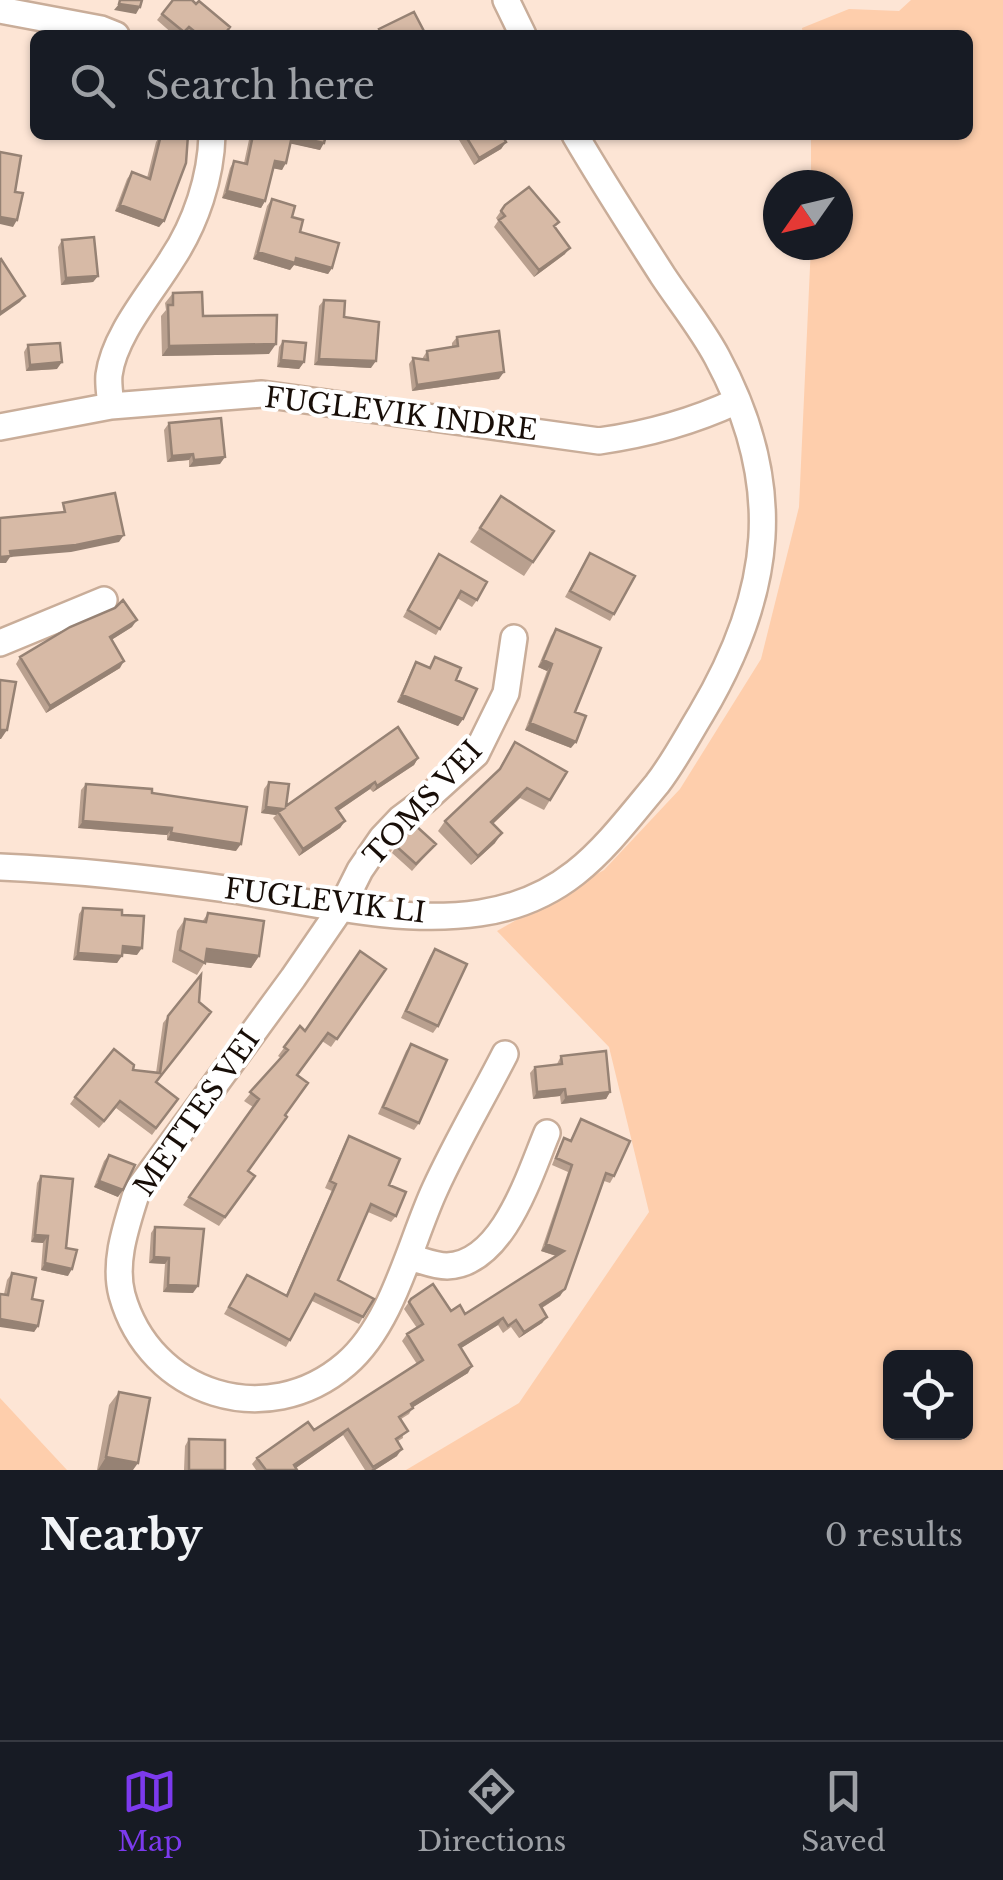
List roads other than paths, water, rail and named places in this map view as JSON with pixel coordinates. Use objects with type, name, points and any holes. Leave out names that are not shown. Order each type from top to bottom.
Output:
[{"type":"street","points":[[506,0],[521,30]]},
{"type":"street","points":[[0,10],[96,30]]},
{"type":"street","points":[[111,406],[108,376],[114,354],[139,308],[175,256],[212,164],[212,140]]},
{"type":"street","name":"FUGLEVIK LI","points":[[0,867],[230,890],[341,908],[423,915],[480,914],[537,898],[565,883],[604,847],[667,771],[732,662],[748,619],[764,542],[756,456],[717,356],[578,140]]},
{"type":"street","name":"FUGLEVIK INDRE","points":[[0,427],[111,406],[262,394],[599,441],[642,435],[692,421],[737,401]]},
{"type":"street","points":[[0,643],[104,600]]},
{"type":"street","name":"TOMS VEI","points":[[341,908],[382,838],[476,754],[506,693],[514,638]]},
{"type":"street","name":"METTES VEI","points":[[341,908],[138,1192],[125,1229],[119,1264],[122,1293],[145,1343],[172,1368],[207,1391],[245,1401],[276,1398],[318,1382],[347,1363],[372,1333],[409,1256],[434,1190],[505,1054]]},
{"type":"street","points":[[409,1256],[442,1266],[480,1256],[503,1229],[547,1133]]}]
